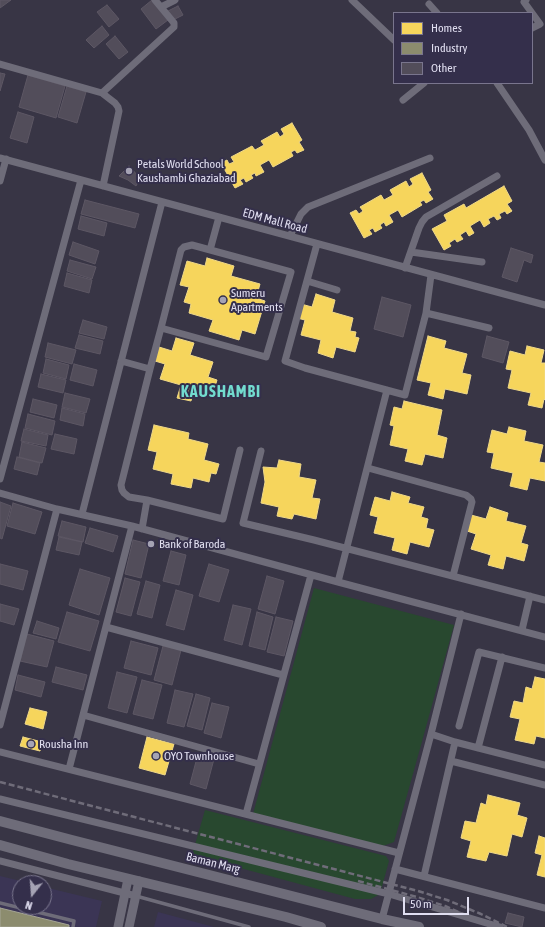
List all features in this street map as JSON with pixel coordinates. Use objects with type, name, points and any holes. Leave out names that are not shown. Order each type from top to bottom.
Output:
[{"type":"main road","name":"Baman Marg","points":[[0,821],[382,919],[419,927]]},
{"type":"main road","points":[[0,845],[68,864],[286,917],[321,927]]},
{"type":"street","points":[[102,93],[174,27],[174,23],[154,0]]},
{"type":"street","points":[[161,8],[174,0]]},
{"type":"street","points":[[352,0],[393,39]]},
{"type":"street","points":[[526,0],[524,2],[531,12]]},
{"type":"street","points":[[429,4],[436,12]]},
{"type":"street","points":[[533,14],[540,24],[533,28]]},
{"type":"street","points":[[0,64],[102,93],[118,106],[119,110],[103,186]]},
{"type":"street","points":[[403,100],[423,84]]},
{"type":"street","points":[[498,84],[529,130],[545,160]]},
{"type":"street","points":[[290,236],[301,214],[308,207],[430,158]]},
{"type":"street","points":[[0,181],[3,159]]},
{"type":"street","name":"EDM Mall Road","points":[[3,159],[545,305]]},
{"type":"street","points":[[405,268],[419,228],[426,217],[498,176]]},
{"type":"street","points":[[0,479],[81,180]]},
{"type":"street","points":[[82,514],[162,202]]},
{"type":"street","points":[[210,250],[219,217]]},
{"type":"street","points":[[318,244],[285,361],[305,368],[405,395],[426,313],[432,275]]},
{"type":"street","points":[[161,328],[266,357],[291,272],[192,245],[184,247],[181,250],[150,369],[121,486],[124,493],[129,497],[223,519],[240,450]]},
{"type":"street","points":[[411,252],[482,262]]},
{"type":"street","points":[[307,281],[337,290]]},
{"type":"street","points":[[426,313],[488,328]]},
{"type":"street","points":[[121,361],[150,369]]},
{"type":"street","points":[[338,582],[387,390]]},
{"type":"street","points":[[261,451],[243,523],[347,548],[545,600]]},
{"type":"street","points":[[368,468],[466,495],[471,499],[472,502],[453,576]]},
{"type":"street","points":[[0,493],[57,509],[132,526],[311,575],[545,636]]},
{"type":"street","points":[[142,529],[147,500]]},
{"type":"street","points":[[0,725],[57,509]]},
{"type":"street","points":[[68,769],[132,526]]},
{"type":"street","points":[[246,814],[311,575]]},
{"type":"street","points":[[522,630],[530,596]]},
{"type":"street","points":[[382,919],[461,614]]},
{"type":"street","points":[[106,627],[283,675]]},
{"type":"street","points":[[459,726],[480,652],[545,668]]},
{"type":"street","points":[[478,748],[502,657]]},
{"type":"street","points":[[82,716],[259,764]]},
{"type":"street","points":[[431,734],[455,742],[545,765]]},
{"type":"street","points":[[424,876],[455,742]]},
{"type":"street","points":[[0,752],[399,853]]},
{"type":"street","points":[[451,761],[545,785]]},
{"type":"street","points":[[0,799],[389,894],[500,927]]},
{"type":"street","points":[[0,861],[136,896]]},
{"type":"street","points":[[395,868],[545,908]]},
{"type":"street","points":[[118,927],[128,879]]},
{"type":"street","points":[[129,927],[139,881]]},
{"type":"lane","points":[[136,896],[249,927]]},
{"type":"lane","points":[[0,903],[74,921],[73,927]]},
{"type":"shaded area","points":[[0,876],[12,879],[12,915],[52,915],[52,889],[102,901],[96,927],[0,927]]},
{"type":"shaded area","points":[[158,912],[214,927],[154,927]]},
{"type":"green space","points":[[314,588],[454,625],[394,842],[380,847],[253,814]]},
{"type":"green space","points":[[205,810],[386,856],[389,861],[380,894],[371,899],[355,899],[192,855]]},
{"type":"building: Homes","points":[[292,123],[302,140],[299,142],[304,150],[297,153],[295,150],[291,152],[293,156],[273,167],[269,160],[260,165],[264,172],[256,176],[255,173],[251,175],[253,178],[246,182],[244,178],[240,180],[243,184],[235,188],[221,163],[227,160],[229,164],[234,162],[231,157],[252,146],[255,150],[264,145],[261,141],[277,132],[280,137],[284,134],[281,129]]},
{"type":"building: Homes","points":[[422,173],[431,190],[428,192],[433,199],[426,203],[424,200],[420,202],[422,205],[402,217],[398,210],[389,215],[393,222],[386,226],[384,222],[380,225],[382,228],[375,232],[373,228],[369,230],[372,234],[364,238],[350,213],[356,210],[359,214],[363,211],[360,207],[381,195],[384,200],[393,195],[390,190],[406,181],[409,187],[413,184],[410,179]]},
{"type":"building: Homes","points":[[504,186],[512,201],[507,204],[512,211],[507,214],[505,211],[499,214],[501,218],[497,220],[494,216],[488,219],[490,223],[484,227],[480,220],[470,226],[474,233],[469,236],[466,231],[460,235],[463,239],[457,242],[455,239],[449,243],[451,246],[444,250],[432,229],[447,221],[444,215],[464,204],[466,208]]},
{"type":"building: Homes","name":"Sumeru Apartments","points":[[207,258],[234,266],[231,276],[260,284],[256,298],[265,301],[255,334],[242,330],[239,340],[209,331],[213,320],[189,313],[191,304],[184,302],[189,287],[180,285],[187,261],[205,266]]},
{"type":"building: Homes","points":[[316,294],[335,300],[332,312],[353,318],[350,331],[356,332],[355,337],[359,338],[355,352],[336,347],[333,358],[318,353],[321,340],[301,335],[305,320],[297,318],[301,304],[312,307]]},
{"type":"building: Homes","points":[[428,336],[446,341],[444,348],[467,354],[462,373],[471,375],[467,394],[445,389],[443,399],[428,395],[431,383],[417,380]]},
{"type":"building: Homes","points":[[176,338],[194,343],[190,355],[213,362],[208,377],[217,380],[212,397],[193,392],[191,401],[177,398],[181,385],[160,379],[165,364],[155,361],[159,347],[172,351]]},
{"type":"building: Homes","points":[[527,346],[544,350],[541,363],[545,363],[545,400],[544,399],[542,408],[528,405],[531,393],[508,388],[512,370],[506,369],[510,351],[525,355]]},
{"type":"building: Homes","points":[[404,401],[442,410],[437,435],[447,438],[443,458],[425,454],[422,465],[405,461],[408,449],[390,445],[394,426],[390,425],[394,407],[402,409]]},
{"type":"building: Homes","points":[[154,425],[189,433],[188,439],[208,444],[204,460],[219,464],[216,474],[211,473],[209,482],[193,478],[191,488],[171,484],[173,474],[153,469],[157,452],[148,450]]},
{"type":"building: Homes","points":[[509,427],[526,431],[524,441],[543,445],[539,462],[545,463],[545,481],[530,478],[527,490],[510,486],[513,473],[491,468],[494,453],[487,452],[492,430],[507,434]]},
{"type":"building: Homes","points":[[279,460],[301,464],[299,477],[316,480],[312,498],[320,499],[316,519],[294,514],[292,519],[277,516],[279,507],[261,503],[265,482],[263,467],[277,468]]},
{"type":"building: Homes","points":[[392,492],[410,497],[408,503],[424,507],[421,517],[428,519],[426,528],[434,530],[429,547],[410,542],[407,554],[392,550],[395,538],[374,533],[378,517],[370,515],[375,497],[390,501]]},
{"type":"building: Homes","points":[[490,507],[508,513],[506,521],[526,526],[521,543],[528,545],[524,561],[506,556],[503,569],[488,565],[491,555],[471,549],[476,534],[467,531],[471,515],[486,519]]},
{"type":"building: Homes","points":[[535,677],[545,679],[545,738],[536,736],[534,744],[515,740],[520,719],[510,717],[514,701],[523,703],[526,687],[532,689]]},
{"type":"building: Homes","points":[[30,708],[47,712],[43,729],[25,724]]},
{"type":"building: Homes","name":"Rousha Inn","points":[[23,737],[42,742],[40,751],[20,746]]},
{"type":"building: Homes","name":"OYO Townhouse","points":[[147,737],[174,744],[165,775],[139,768]]},
{"type":"building: Homes","points":[[488,795],[520,803],[517,815],[527,818],[522,837],[512,834],[507,856],[489,852],[486,861],[467,857],[471,841],[461,838],[465,821],[476,823],[481,803],[486,805]]},
{"type":"building: Homes","points":[[539,836],[545,838],[545,877],[537,875],[542,855],[535,853]]},
{"type":"building: Industry","points":[[0,908],[12,911],[12,915],[28,915],[69,925],[69,927],[0,927]]},
{"type":"building: Other","points":[[0,0],[11,0],[0,8]]},
{"type":"building: Other","points":[[152,0],[168,20],[156,29],[141,9]]},
{"type":"building: Other","points":[[107,5],[119,19],[109,27],[97,12]]},
{"type":"building: Other","points":[[178,6],[183,15],[173,20],[168,11]]},
{"type":"building: Other","points":[[102,26],[109,35],[94,48],[86,40]]},
{"type":"building: Other","points":[[115,36],[128,52],[119,59],[106,44]]},
{"type":"building: Other","points":[[0,73],[5,74],[0,91]]},
{"type":"building: Other","points":[[28,75],[65,86],[56,118],[19,107]]},
{"type":"building: Other","points":[[67,86],[86,92],[77,123],[58,117]]},
{"type":"building: Other","points":[[18,112],[34,117],[27,143],[10,138]]},
{"type":"building: Other","name":"Petals World School Kaushambi Ghaziabad","points":[[129,166],[140,178],[136,186],[119,176]]},
{"type":"building: Other","points":[[85,200],[139,214],[135,228],[81,214]]},
{"type":"building: Other","points":[[81,216],[107,223],[104,236],[78,229]]},
{"type":"building: Other","points":[[73,242],[99,251],[95,264],[69,255]]},
{"type":"building: Other","points":[[511,248],[533,255],[531,263],[524,260],[517,282],[502,277]]},
{"type":"building: Other","points":[[70,260],[96,267],[92,279],[67,271]]},
{"type":"building: Other","points":[[67,273],[92,280],[89,293],[64,286]]},
{"type":"building: Other","points":[[382,297],[411,305],[403,337],[374,329]]},
{"type":"building: Other","points":[[83,320],[107,327],[104,339],[79,333]]},
{"type":"building: Other","points":[[79,335],[103,341],[100,354],[75,348]]},
{"type":"building: Other","points":[[487,336],[509,342],[503,363],[482,357]]},
{"type":"building: Other","points":[[48,343],[76,350],[72,364],[45,357]]},
{"type":"building: Other","points":[[46,359],[69,365],[66,379],[43,373]]},
{"type":"building: Other","points":[[74,364],[97,370],[93,386],[70,380]]},
{"type":"building: Other","points":[[41,374],[66,380],[63,393],[38,387]]},
{"type":"building: Other","points":[[65,393],[90,399],[86,413],[62,407]]},
{"type":"building: Other","points":[[33,399],[57,405],[54,418],[30,412]]},
{"type":"building: Other","points":[[62,408],[85,414],[83,426],[60,420]]},
{"type":"building: Other","points":[[28,414],[55,421],[52,435],[25,428]]},
{"type":"building: Other","points":[[24,429],[48,435],[46,446],[21,441]]},
{"type":"building: Other","points":[[55,434],[77,439],[74,454],[51,449]]},
{"type":"building: Other","points":[[22,442],[46,448],[42,463],[19,457]]},
{"type":"building: Other","points":[[17,457],[40,463],[37,475],[14,469]]},
{"type":"building: Other","points":[[0,502],[11,506],[2,539],[0,538]]},
{"type":"building: Other","points":[[13,503],[42,512],[35,534],[7,526]]},
{"type":"building: Other","points":[[62,521],[86,527],[83,542],[58,536]]},
{"type":"building: Other","points":[[90,528],[118,536],[113,552],[85,543]]},
{"type":"building: Other","points":[[59,537],[82,542],[79,555],[56,550]]},
{"type":"building: Other","points":[[133,540],[149,544],[141,578],[125,574]]},
{"type":"building: Other","points":[[171,551],[186,555],[179,585],[163,581]]},
{"type":"building: Other","points":[[0,564],[28,571],[23,590],[0,584]]},
{"type":"building: Other","points":[[209,564],[229,570],[219,602],[199,596]]},
{"type":"building: Other","points":[[80,569],[110,578],[99,615],[69,605]]},
{"type":"building: Other","points":[[267,576],[284,581],[275,614],[258,609]]},
{"type":"building: Other","points":[[125,578],[140,582],[131,616],[116,612]]},
{"type":"building: Other","points":[[146,581],[160,585],[152,618],[137,614]]},
{"type":"building: Other","points":[[176,590],[193,595],[184,630],[166,625]]},
{"type":"building: Other","points":[[0,604],[19,609],[14,625],[0,621]]},
{"type":"building: Other","points":[[233,605],[251,609],[242,645],[224,640]]},
{"type":"building: Other","points":[[67,612],[99,621],[90,651],[58,642]]},
{"type":"building: Other","points":[[257,612],[273,617],[265,650],[249,646]]},
{"type":"building: Other","points":[[276,617],[293,621],[284,656],[267,652]]},
{"type":"building: Other","points":[[37,621],[59,628],[56,639],[33,633]]},
{"type":"building: Other","points":[[27,634],[54,641],[47,667],[20,661]]},
{"type":"building: Other","points":[[131,641],[158,648],[151,675],[124,668]]},
{"type":"building: Other","points":[[163,646],[181,650],[172,685],[154,680]]},
{"type":"building: Other","points":[[56,667],[87,675],[83,690],[52,682]]},
{"type":"building: Other","points":[[117,672],[137,677],[127,713],[108,708]]},
{"type":"building: Other","points":[[18,675],[45,682],[41,697],[15,690]]},
{"type":"building: Other","points":[[142,680],[162,685],[153,719],[133,714]]},
{"type":"building: Other","points":[[175,690],[193,694],[184,727],[167,723]]},
{"type":"building: Other","points":[[196,694],[210,698],[202,730],[187,726]]},
{"type":"building: Other","points":[[212,703],[229,707],[221,738],[204,733]]},
{"type":"building: Other","points":[[198,754],[214,759],[206,789],[190,784]]},
{"type":"building: Other","points":[[508,913],[524,917],[522,927],[505,923]]},
{"type":"railway","points":[[0,782],[418,891],[447,900],[507,927]]},
{"type":"railway","points":[[358,881],[445,906],[492,927]]},
{"type":"place","name":"Petals World School Kaushambi Ghaziabad","points":[[129,171]]},
{"type":"place","name":"Sumeru Apartments","points":[[223,300]]},
{"type":"place","name":"Bank of Baroda","points":[[151,544]]},
{"type":"place","name":"Rousha Inn","points":[[31,744]]},
{"type":"place","name":"OYO Townhouse","points":[[156,756]]},
{"type":"district","name":"KAUSHAMBI","points":[[221,392]]}]
